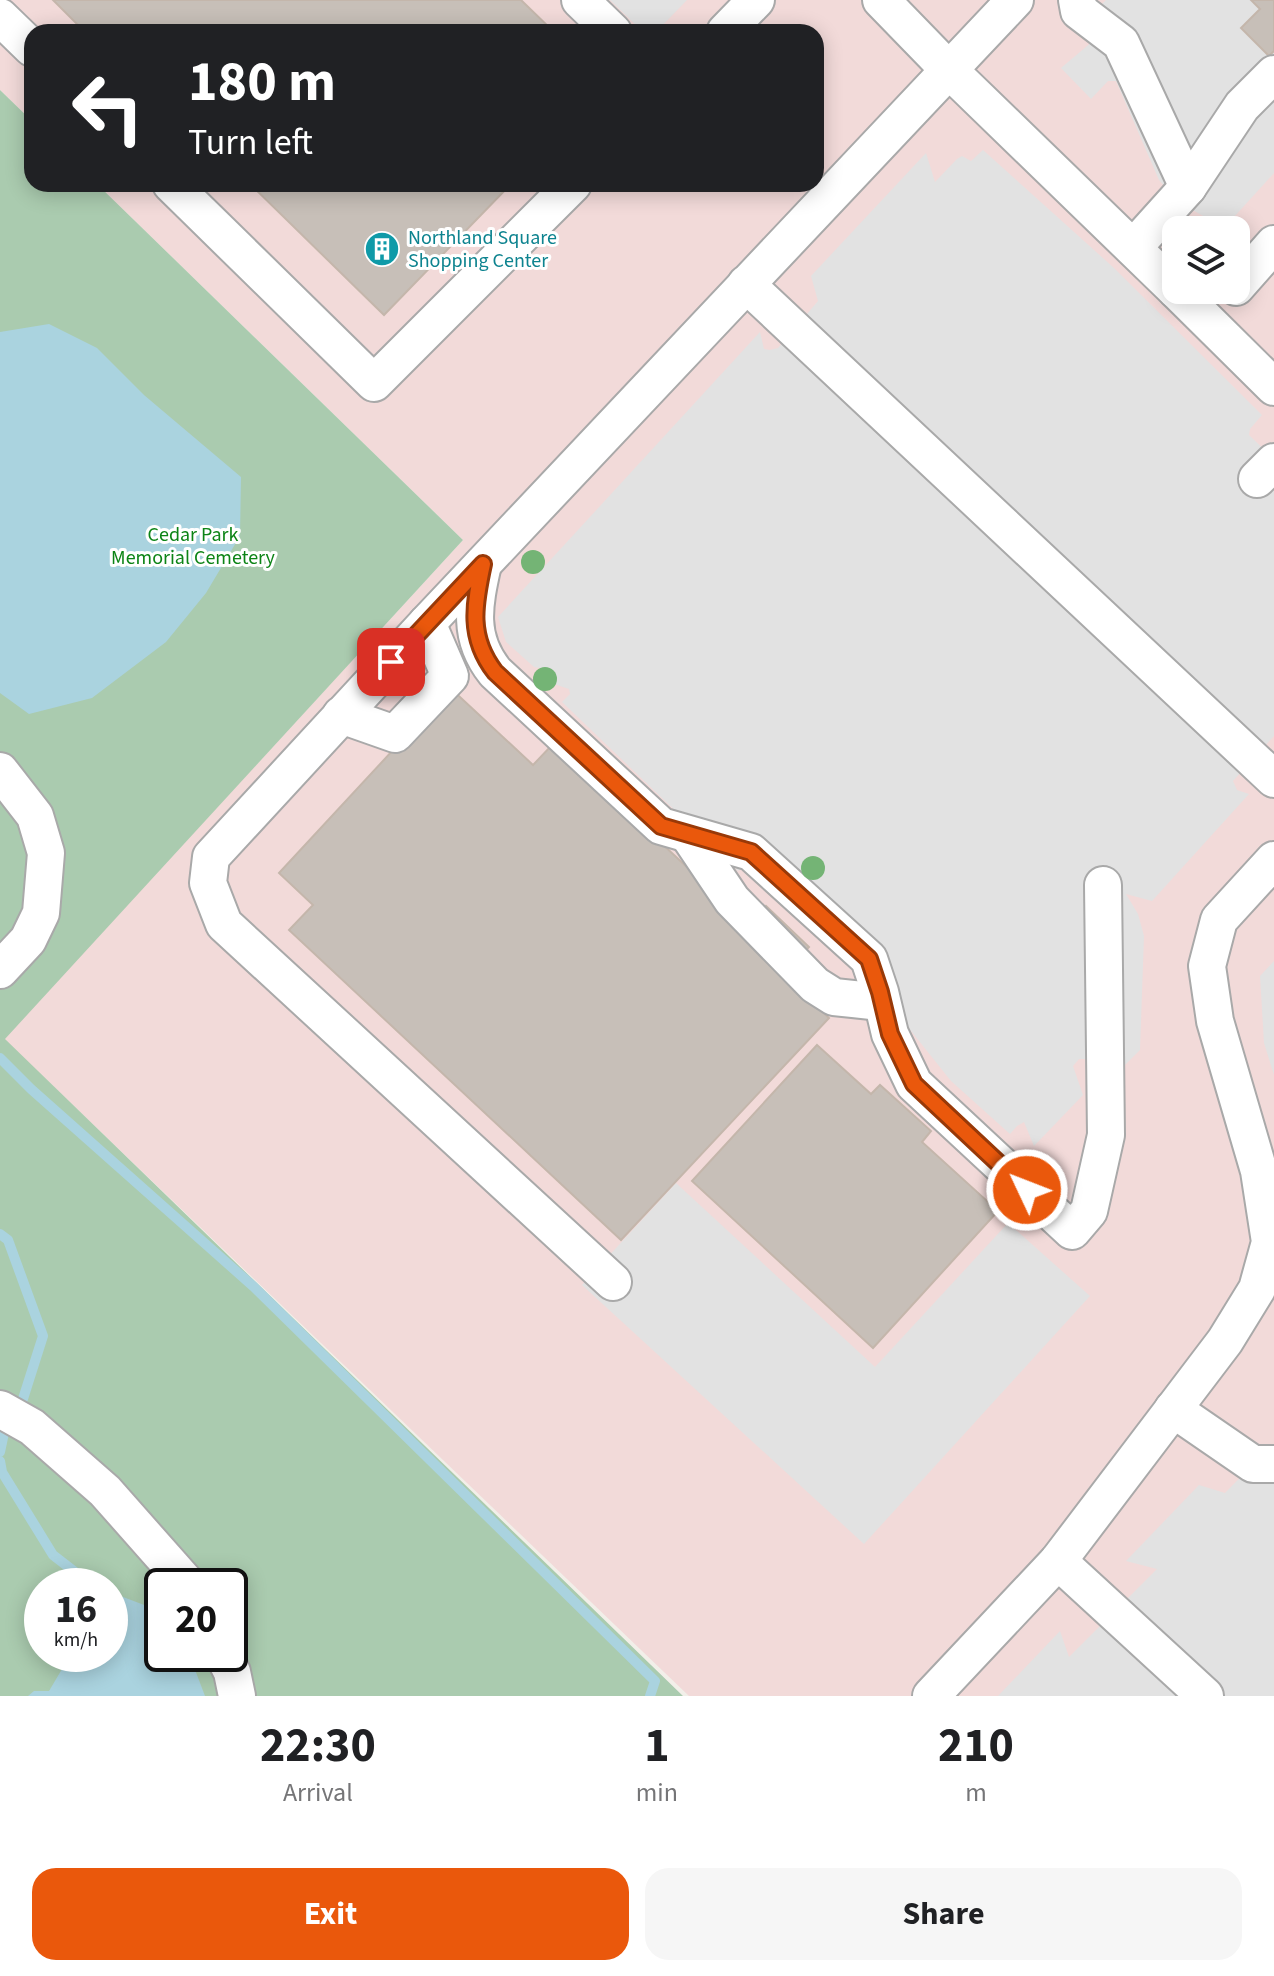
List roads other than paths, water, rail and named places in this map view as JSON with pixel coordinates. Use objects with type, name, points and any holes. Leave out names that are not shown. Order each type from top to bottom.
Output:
[{"type":"lane","points":[[580,0],[605,24]]},
{"type":"lane","points":[[733,24],[756,0]]},
{"type":"lane","points":[[881,0],[1162,276]]},
{"type":"lane","points":[[613,1282],[224,924],[208,883],[211,857],[427,623],[1015,0]]},
{"type":"lane","points":[[1077,0],[1079,11],[1121,43],[1188,187]]},
{"type":"lane","points":[[0,17],[24,40]]},
{"type":"lane","points":[[1133,248],[1188,187],[1242,106],[1274,74]]},
{"type":"lane","points":[[179,192],[374,383],[565,192]]},
{"type":"lane","points":[[1250,274],[1271,254]]},
{"type":"lane","points":[[746,284],[1274,779]]},
{"type":"lane","points":[[1190,304],[1274,387]]},
{"type":"lane","points":[[1207,320],[1221,304]]},
{"type":"lane","points":[[483,564],[474,608],[481,654],[488,663],[661,826],[751,852],[869,959],[890,1034],[914,1084],[1072,1231],[1089,1211],[1106,1135],[1103,885]]},
{"type":"lane","points":[[341,715],[395,734],[450,676],[427,623]]},
{"type":"lane","points":[[0,771],[35,816],[46,853],[41,913],[28,940],[0,970]]},
{"type":"lane","points":[[689,836],[732,900],[815,985],[834,997],[881,1002]]},
{"type":"lane","points":[[931,1696],[1058,1561],[1225,1341],[1257,1289],[1270,1242],[1259,1171],[1215,1021],[1207,966],[1219,920],[1274,860]]},
{"type":"lane","points":[[0,1409],[32,1427],[105,1491],[173,1568]]},
{"type":"lane","points":[[1173,1409],[1253,1464],[1274,1464]]},
{"type":"lane","points":[[1058,1561],[1205,1696]]},
{"type":"lane","points":[[232,1672],[237,1696]]},
{"type":"water","points":[[49,324],[97,348],[144,395],[241,477],[240,536],[206,593],[166,642],[92,698],[29,714],[0,693],[0,332]]},
{"type":"water","points":[[128,1599],[144,1605],[144,1672],[196,1672],[205,1696],[28,1696],[34,1691],[49,1691],[60,1672],[128,1672]]},
{"type":"waterway","points":[[0,1058],[254,1287],[655,1681],[650,1696]]},
{"type":"waterway","points":[[0,1234],[8,1240],[43,1336],[22,1402]]},
{"type":"waterway","points":[[0,1452],[4,1433]]},
{"type":"waterway","points":[[0,1461],[2,1472],[53,1555],[70,1568]]},
{"type":"place","name":"Northland Square Shopping Center","points":[[382,249]]},
{"type":"park label","name":"Cedar Park Memorial Cemetery","points":[[193,546]]}]
